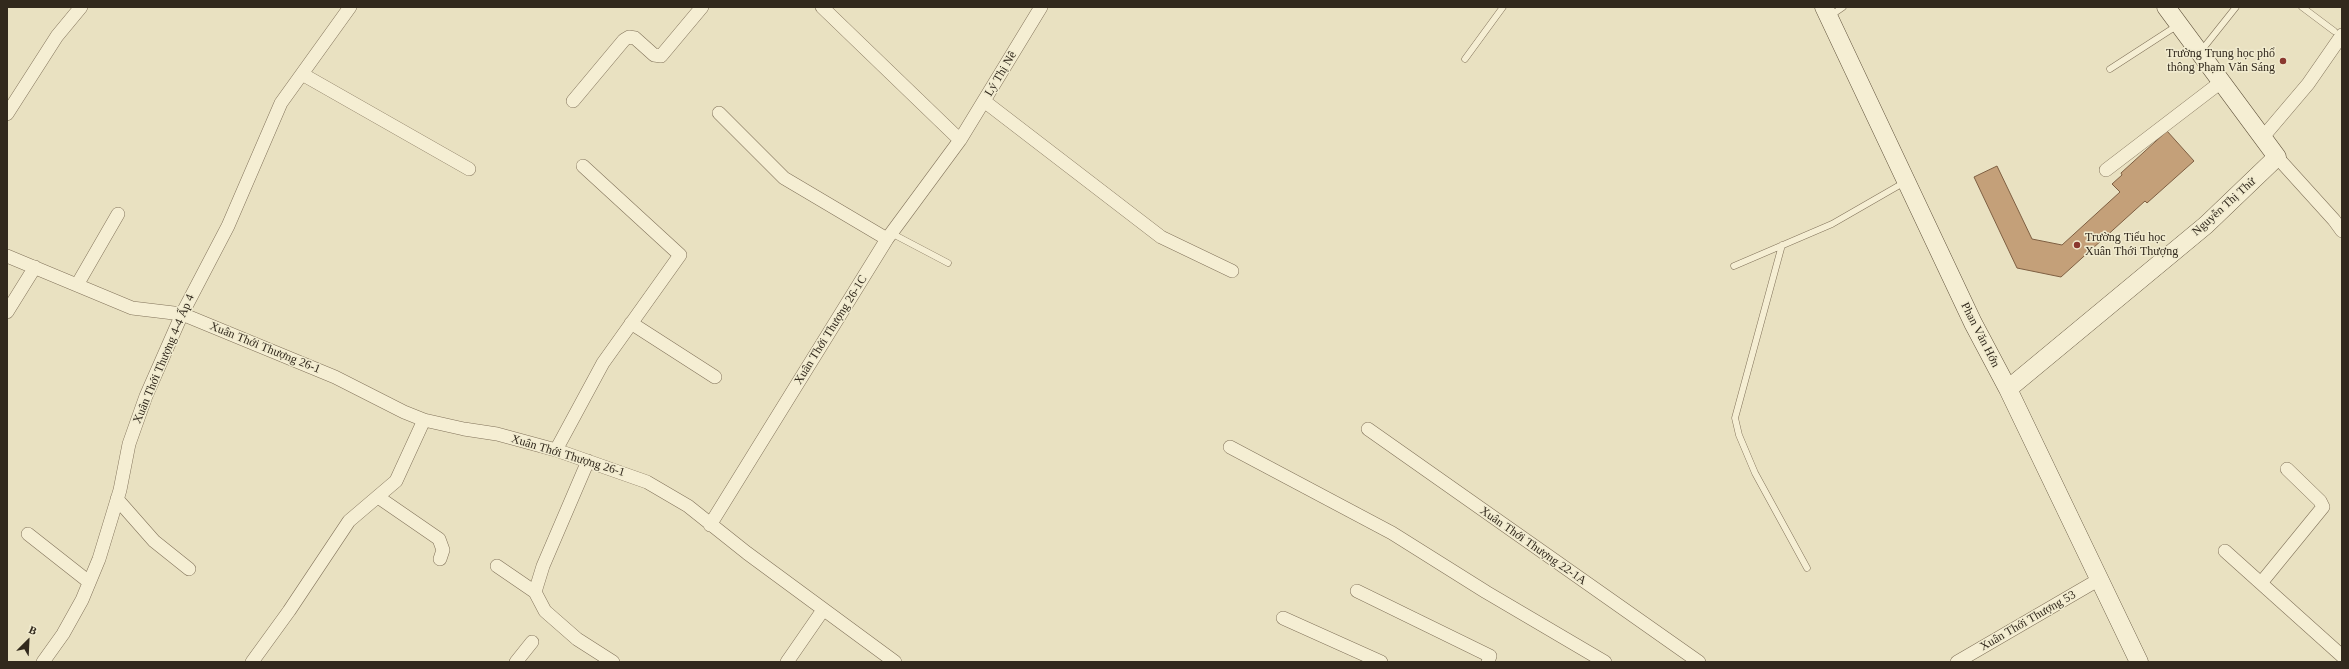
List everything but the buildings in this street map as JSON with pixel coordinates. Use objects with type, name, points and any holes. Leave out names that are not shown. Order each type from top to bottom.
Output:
[{"type":"main road","points":[[2166,7],[2277,157]]},
{"type":"main road","name":"Phan Văn Hớn","points":[[1832,10],[1906,181],[1973,323],[2008,390],[2098,580],[2139,662]]},
{"type":"main road","name":"Nguyễn Thị Thử","points":[[2008,390],[2206,225],[2277,157]]},
{"type":"street","points":[[7,114],[57,36],[81,7]]},
{"type":"street","name":"Xuân Thới Thượng 4-4 Ấp 4","points":[[43,662],[63,634],[99,559],[117,499],[129,444],[146,396],[182,314],[228,226],[281,103],[350,7]]},
{"type":"street","points":[[573,101],[624,40],[629,37],[635,38],[654,55],[662,56],[702,7]]},
{"type":"street","points":[[822,7],[960,140]]},
{"type":"street","name":"Lý Thị Nê","points":[[960,140],[1041,7]]},
{"type":"street","points":[[2263,137],[2308,84],[2338,33]]},
{"type":"street","points":[[302,74],[469,169]]},
{"type":"street","points":[[2106,170],[2221,82]]},
{"type":"street","points":[[984,101],[1161,237],[1232,271]]},
{"type":"street","points":[[719,113],[784,178],[889,236]]},
{"type":"street","name":"Xuân Thới Thượng 26-1C","points":[[710,525],[889,236],[960,140]]},
{"type":"street","points":[[2277,157],[2334,220],[2342,231]]},
{"type":"street","points":[[556,450],[603,363],[680,255],[583,166]]},
{"type":"street","points":[[77,285],[118,214]]},
{"type":"street","name":"Xuân Thới Thượng 26-1","points":[[7,256],[132,308],[182,314],[328,374],[404,412],[424,420],[497,434],[556,450],[646,482],[688,506],[710,525],[895,662]]},
{"type":"street","points":[[7,312],[35,267]]},
{"type":"street","points":[[631,323],[715,377]]},
{"type":"street","points":[[252,662],[290,611],[349,521],[396,481],[424,420]]},
{"type":"street","name":"Xuân Thới Thượng 22-1A","points":[[1368,429],[1699,662]]},
{"type":"street","points":[[1230,447],[1392,533],[1486,592],[1605,662]]},
{"type":"street","points":[[535,592],[543,566],[588,461]]},
{"type":"street","points":[[2261,583],[2323,507],[2320,501],[2287,469]]},
{"type":"street","points":[[378,497],[439,539],[442,550],[440,560]]},
{"type":"street","points":[[117,499],[154,541],[189,570]]},
{"type":"street","points":[[28,534],[89,582]]},
{"type":"street","points":[[2225,551],[2342,656]]},
{"type":"street","points":[[497,566],[535,592],[544,611],[577,639],[613,662]]},
{"type":"street","name":"Xuân Thới Thượng 53","points":[[1957,662],[2098,580]]},
{"type":"street","points":[[1357,590],[1490,656],[1488,662]]},
{"type":"street","points":[[787,662],[823,610]]},
{"type":"street","points":[[1283,618],[1381,662]]},
{"type":"street","points":[[516,662],[532,642]]},
{"type":"lane","points":[[1465,59],[1503,7]]},
{"type":"lane","points":[[2200,52],[2236,7]]},
{"type":"lane","points":[[2302,7],[2338,33]]},
{"type":"lane","points":[[2110,69],[2179,24]]},
{"type":"lane","points":[[1734,266],[1832,224],[1906,181]]},
{"type":"lane","points":[[889,236],[948,263]]},
{"type":"lane","points":[[1782,245],[1735,418],[1739,435],[1755,473],[1807,568]]},
{"type":"place","name":"Trường Trung học phổ thông Phạm Văn Sáng","points":[[2283,61]]},
{"type":"place","name":"Trường Tiểu học Xuân Thới Thượng","points":[[2077,245]]}]
